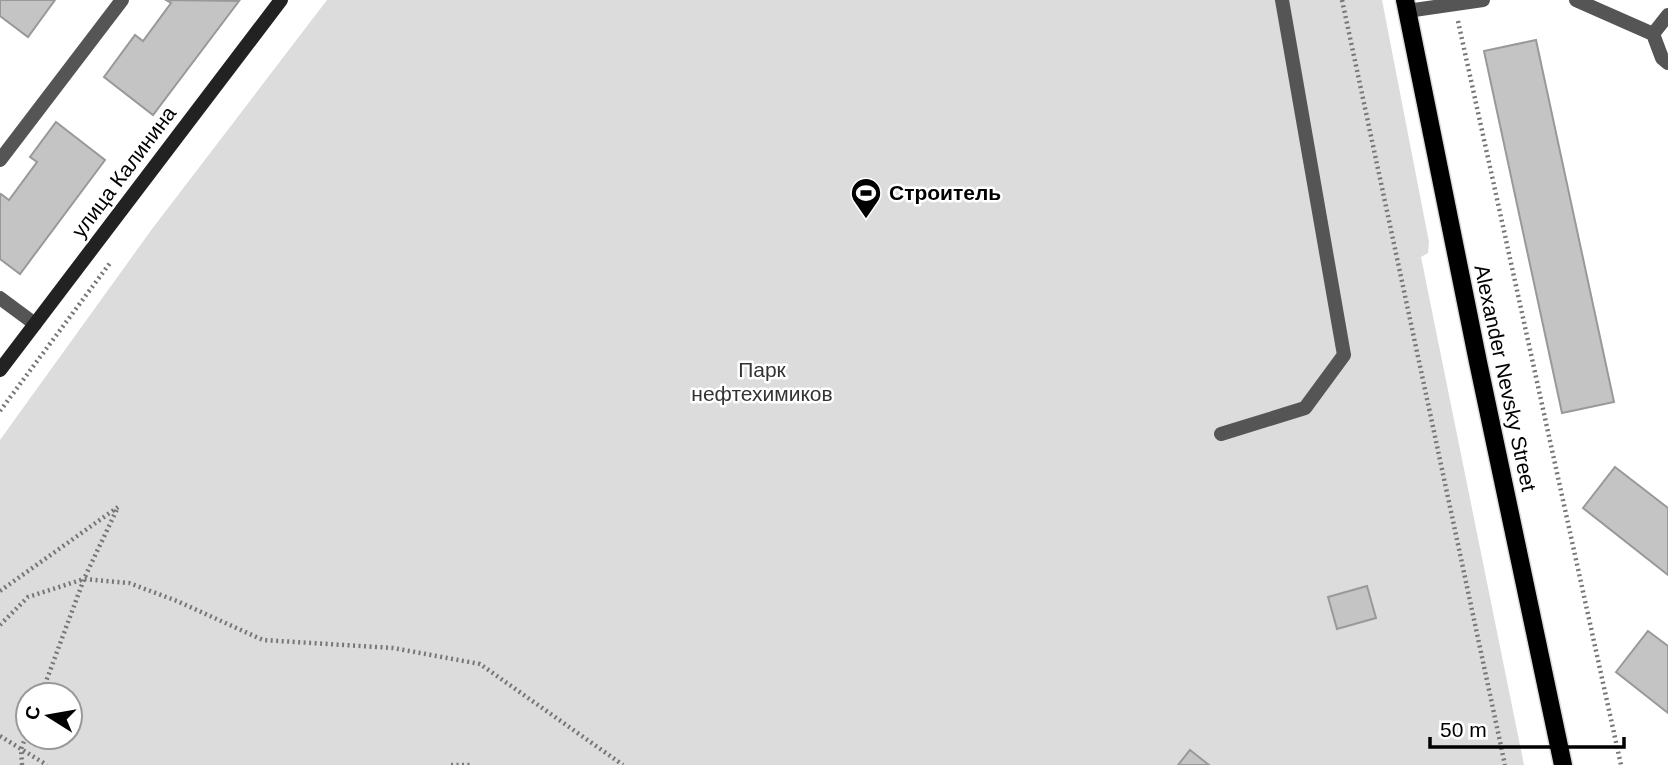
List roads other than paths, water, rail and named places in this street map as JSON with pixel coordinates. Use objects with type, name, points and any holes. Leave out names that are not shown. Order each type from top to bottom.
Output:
[{"type":"main road","name":"Alexander Nevsky Street","points":[[1406,5],[1563,765]]},
{"type":"street","name":"улица Калинина","points":[[0,370],[281,0]]},
{"type":"lane","points":[[0,160],[122,0]]},
{"type":"lane","points":[[1221,434],[1305,408],[1344,355],[1282,0]]},
{"type":"lane","points":[[1406,5],[1454,4],[1483,0]]},
{"type":"lane","points":[[1576,0],[1653,34],[1662,58],[1668,63]]},
{"type":"lane","points":[[1653,34],[1668,15]]},
{"type":"lane","points":[[0,298],[35,324]]},
{"type":"place","name":"Строитель","points":[[866,220]]},
{"type":"park label","name":"Парк нефтехимиков","points":[[762,382]]}]
